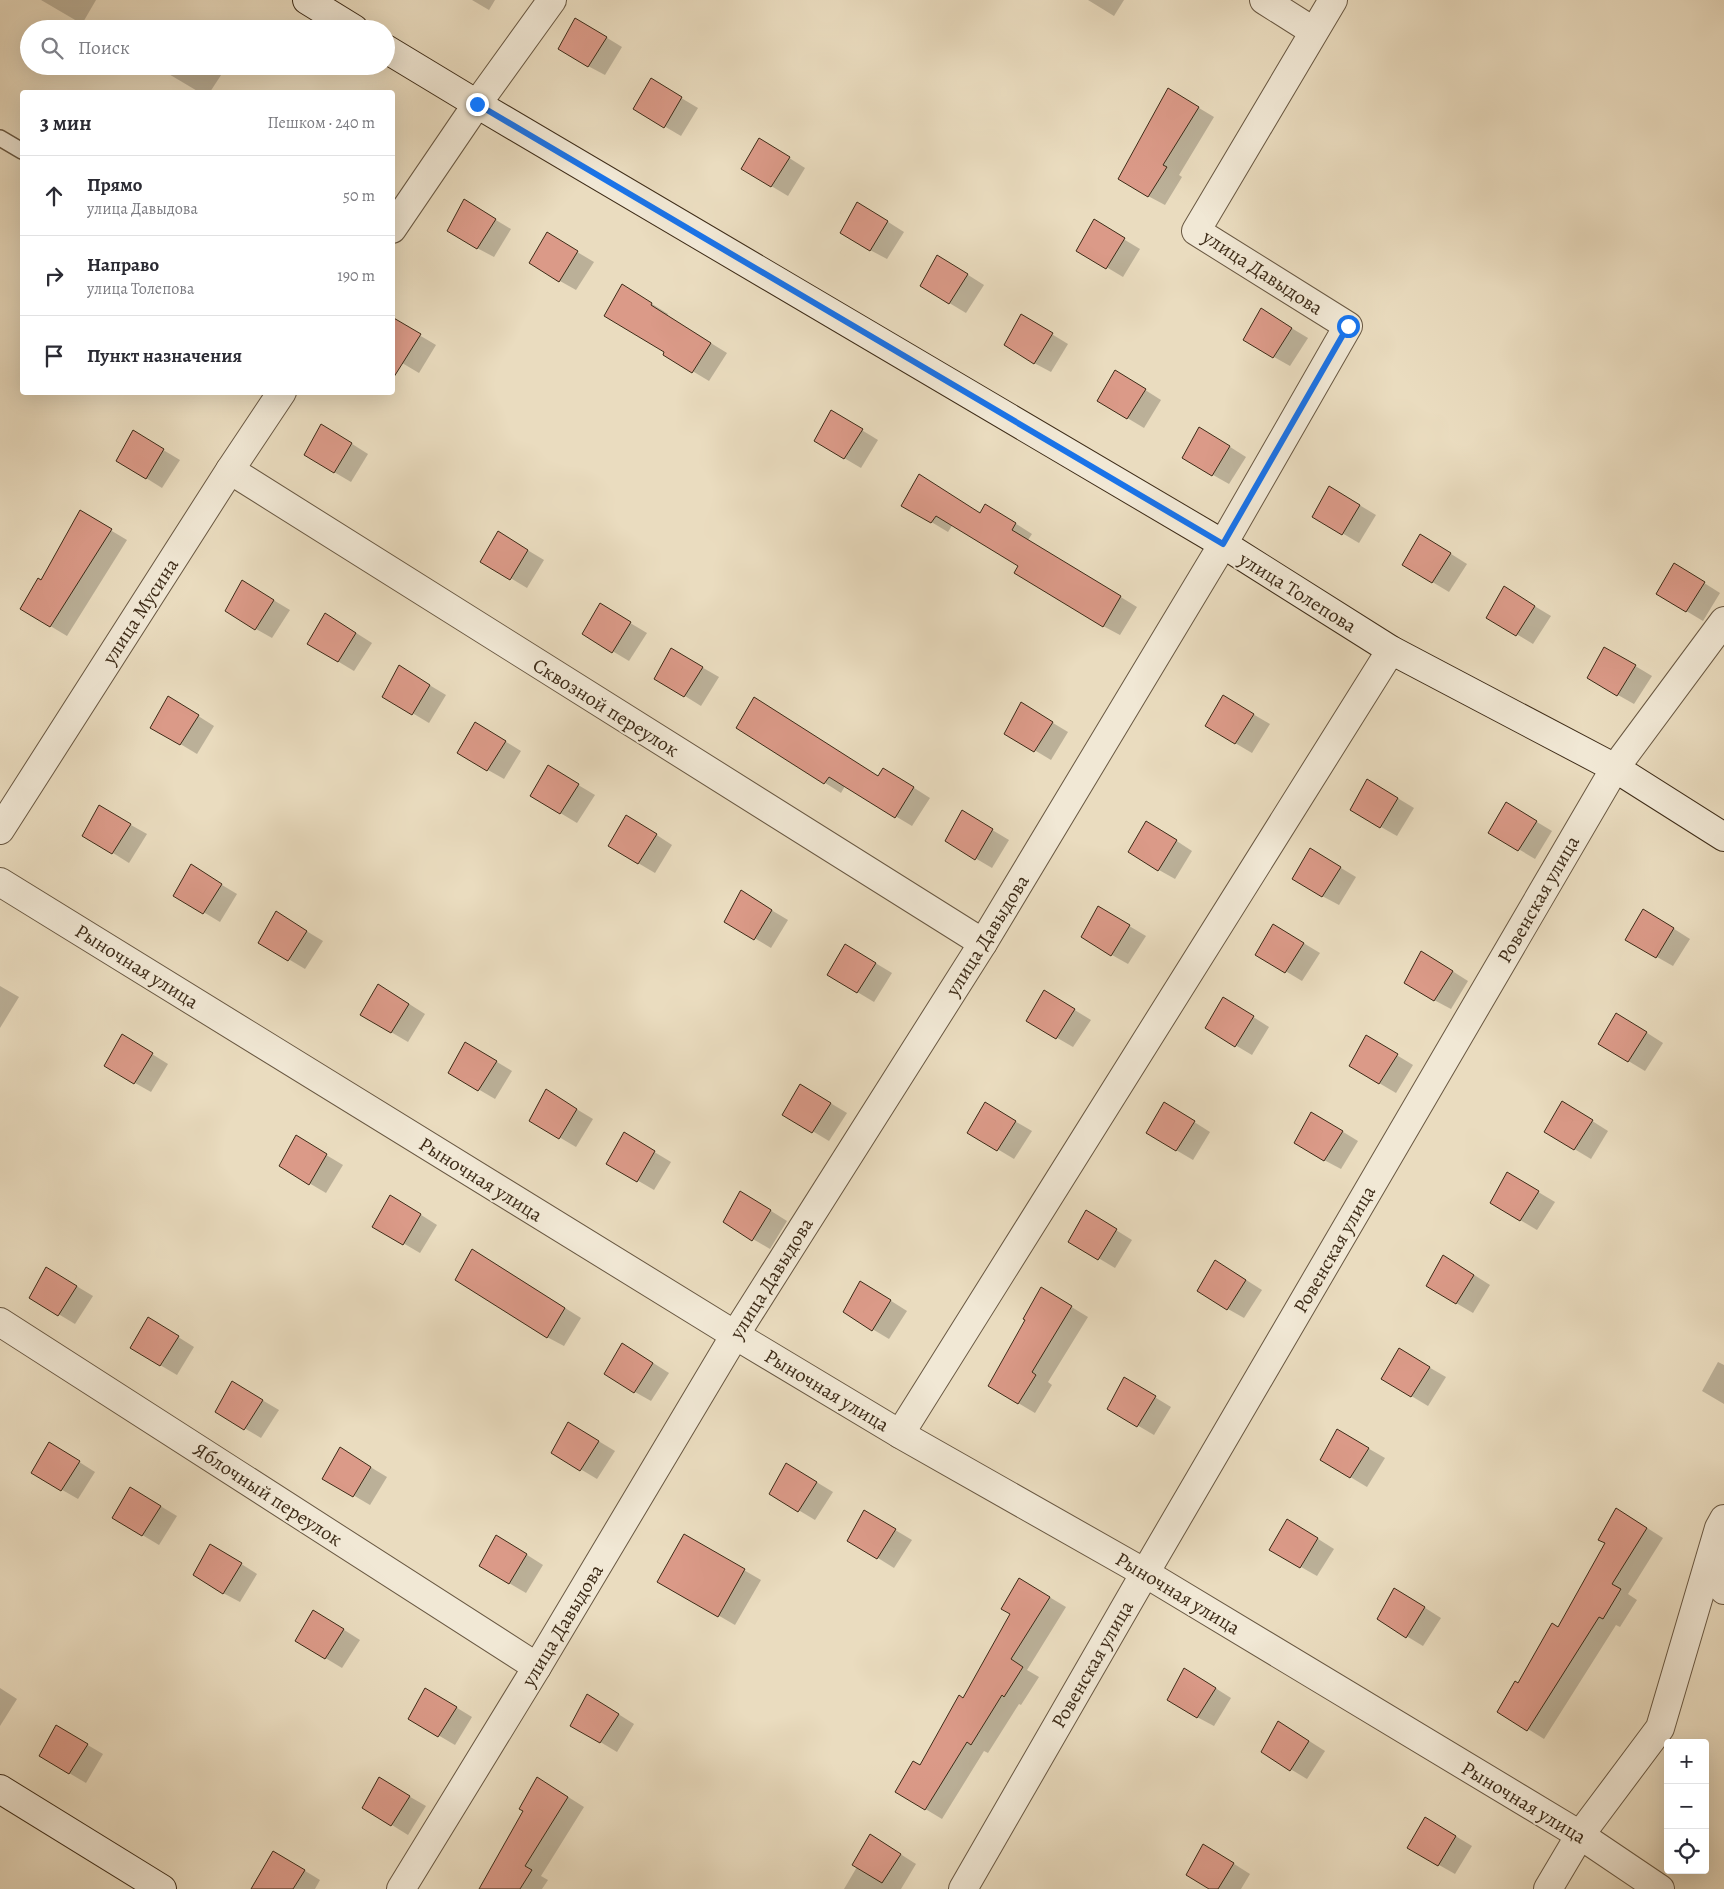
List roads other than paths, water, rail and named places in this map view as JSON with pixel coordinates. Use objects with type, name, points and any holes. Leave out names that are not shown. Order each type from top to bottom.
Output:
[{"type":"street","points":[[307,0],[339,20]]},
{"type":"street","points":[[395,225],[477,104],[552,0]]},
{"type":"street","points":[[1264,0],[1313,31]]},
{"type":"street","name":"улица Давыдова","points":[[401,1889],[734,1335],[983,943],[1223,544],[1348,326],[1196,231],[1333,0]]},
{"type":"street","name":"улица Толепова","points":[[395,54],[477,104],[1223,544],[1391,650],[1615,768],[1724,837]]},
{"type":"street","name":"улица Мусина","points":[[0,830],[280,395]]},
{"type":"street","name":"Сквозной переулок","points":[[230,470],[983,943]]},
{"type":"street","name":"Ровенская улица","points":[[963,1889],[1145,1573],[1615,768],[1724,622]]},
{"type":"street","points":[[900,1434],[1391,650]]},
{"type":"street","name":"Рыночная улица","points":[[0,882],[734,1335],[900,1434],[1145,1573],[1580,1835],[1660,1889]]},
{"type":"street","name":"Яблочный переулок","points":[[0,1322],[536,1667]]},
{"type":"street","points":[[1722,1524],[1724,1590]]},
{"type":"street","points":[[1548,1889],[1580,1835],[1660,1728],[1722,1524]]},
{"type":"street","points":[[0,1789],[162,1889]]},
{"type":"lane","points":[[0,138],[20,150]]}]
